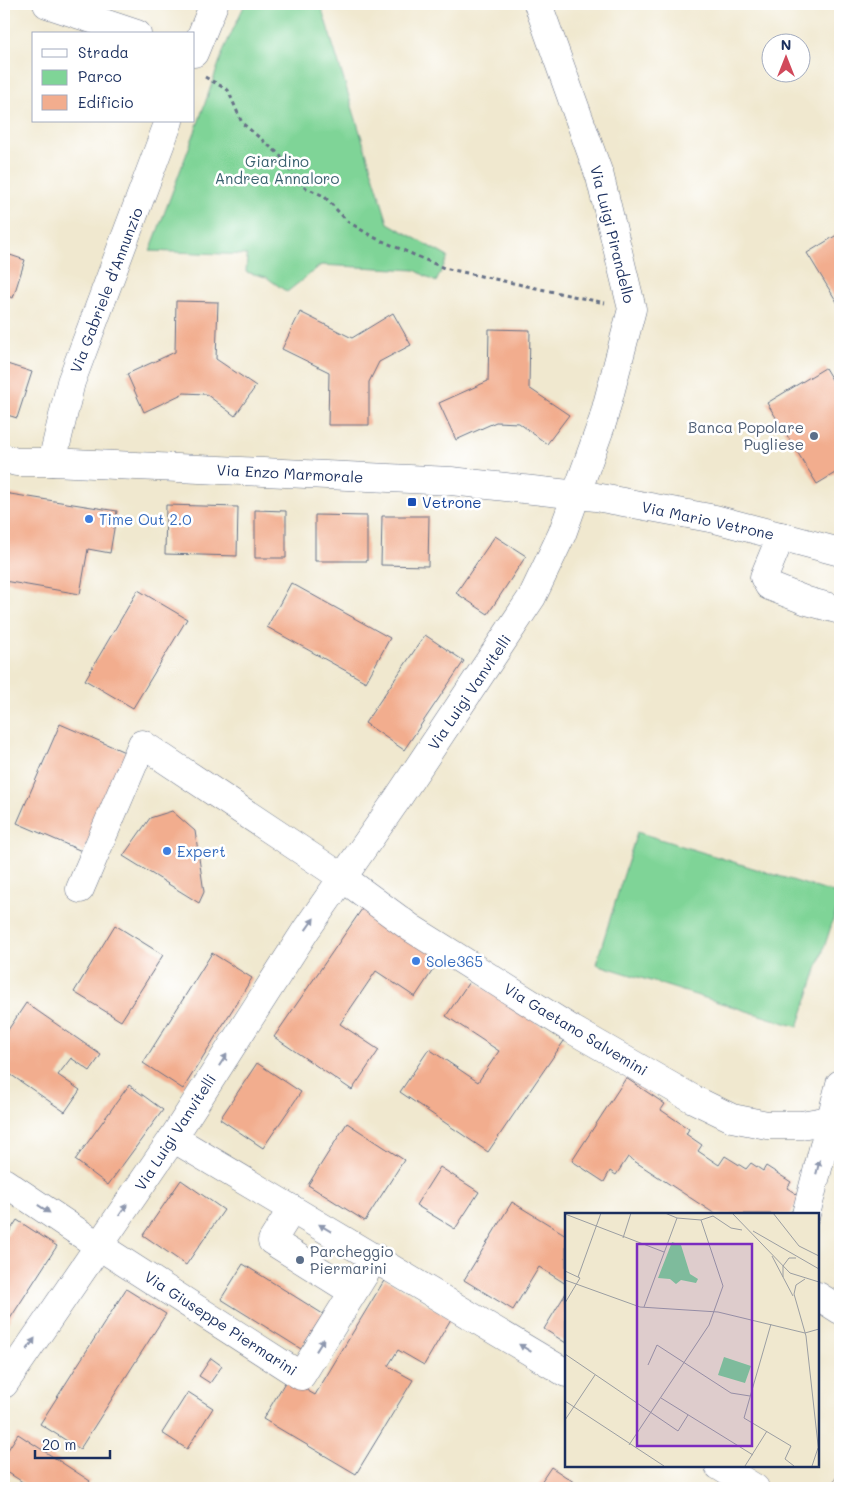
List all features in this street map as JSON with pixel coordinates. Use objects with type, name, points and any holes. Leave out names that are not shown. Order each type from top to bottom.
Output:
[{"type":"street","points":[[47,4],[130,32]]},
{"type":"street","points":[[196,59],[214,4]]},
{"type":"street","name":"Via Luigi Pirandello","points":[[538,4],[600,177],[632,309],[603,420],[576,495]]},
{"type":"street","name":"Via Gabriele d'Annunzio","points":[[52,462],[71,382],[169,122]]},
{"type":"street","name":"Via Enzo Marmorale","points":[[4,458],[16,462],[52,462],[451,481],[576,495]]},
{"type":"street","name":"Via Mario Vetrone","points":[[576,495],[715,519],[840,552]]},
{"type":"street","name":"Via Luigi Vanvitelli","points":[[4,1384],[173,1138],[306,930],[402,793],[532,597],[562,534],[576,495]]},
{"type":"street","points":[[781,536],[764,577],[769,586],[807,601],[840,610]]},
{"type":"street","points":[[80,889],[142,744],[343,878]]},
{"type":"street","name":"Via Gaetano Salvemini","points":[[343,878],[411,928],[573,1030],[693,1099],[732,1118],[767,1124],[801,1125],[830,1120]]},
{"type":"street","points":[[806,1213],[840,1084]]},
{"type":"street","points":[[173,1138],[375,1257],[565,1372]]},
{"type":"street","points":[[4,1182],[99,1246]]},
{"type":"street","points":[[292,1209],[272,1241],[353,1292]]},
{"type":"street","name":"Via Giuseppe Piermarini","points":[[99,1246],[301,1376],[375,1257]]},
{"type":"street","points":[[819,1297],[840,1310]]},
{"type":"street","points":[[721,1467],[754,1488]]},
{"type":"path","points":[[196,59],[228,90],[242,123],[280,155],[300,184],[324,196],[347,221],[373,237],[444,268],[632,309]]},
{"type":"green space","name":"Giardino Andrea Annaloro","points":[[245,4],[315,4],[321,6],[388,223],[448,257],[436,282],[415,270],[321,265],[287,292],[266,277],[246,272],[247,255],[150,251],[224,49]]},
{"type":"green space","points":[[637,832],[840,895],[798,1027],[596,964]]},
{"type":"building","points":[[840,233],[840,307],[807,253]]},
{"type":"building","points":[[4,253],[25,260],[13,298],[4,295]]},
{"type":"building","points":[[176,301],[218,302],[216,359],[256,386],[235,416],[206,394],[184,393],[144,412],[127,374],[175,352]]},
{"type":"building","points":[[300,312],[352,338],[393,313],[411,345],[379,362],[369,382],[369,425],[328,425],[329,372],[282,349]]},
{"type":"building","points":[[489,329],[530,330],[529,388],[569,415],[547,444],[519,423],[496,422],[456,440],[439,403],[488,381]]},
{"type":"building","points":[[4,363],[32,372],[17,418],[4,414]]},
{"type":"building","name":"Banca Popolare Pugliese","points":[[825,368],[840,393],[840,470],[817,484],[767,403]]},
{"type":"building","points":[[4,493],[117,511],[110,553],[88,549],[80,594],[4,581]]},
{"type":"building","points":[[166,505],[238,507],[237,556],[165,554]]},
{"type":"building","points":[[255,510],[286,511],[286,558],[255,558]]},
{"type":"building","points":[[315,515],[367,516],[367,561],[315,561]]},
{"type":"building","points":[[382,516],[429,516],[428,566],[381,565]]},
{"type":"building","points":[[495,536],[526,556],[488,614],[456,593]]},
{"type":"building","points":[[291,583],[390,638],[366,682],[267,627]]},
{"type":"building","points":[[138,590],[187,619],[133,708],[85,680]]},
{"type":"building","points":[[425,635],[464,661],[404,750],[365,723]]},
{"type":"building","points":[[60,724],[127,753],[84,852],[17,823]]},
{"type":"building","points":[[172,811],[195,831],[204,892],[199,903],[123,856],[150,818]]},
{"type":"building","points":[[364,906],[441,958],[415,997],[376,971],[340,1024],[379,1050],[352,1090],[274,1037]]},
{"type":"building","points":[[115,925],[163,955],[121,1021],[74,992]]},
{"type":"building","points":[[212,953],[252,978],[183,1089],[143,1063]]},
{"type":"building","points":[[471,979],[564,1041],[488,1152],[400,1092],[429,1049],[478,1082],[499,1051],[446,1016]]},
{"type":"building","points":[[26,1003],[101,1055],[90,1071],[71,1058],[58,1075],[80,1090],[65,1112],[4,1070],[4,1036]]},
{"type":"building","points":[[257,1063],[301,1092],[263,1148],[220,1119]]},
{"type":"building","points":[[626,1078],[665,1104],[661,1110],[689,1129],[686,1134],[702,1145],[698,1151],[719,1165],[725,1156],[746,1169],[751,1163],[763,1171],[766,1166],[791,1182],[787,1188],[801,1197],[791,1213],[713,1213],[628,1157],[616,1175],[610,1171],[604,1182],[572,1161]]},
{"type":"building","points":[[129,1085],[163,1110],[108,1185],[75,1160]]},
{"type":"building","points":[[347,1123],[404,1160],[365,1221],[308,1185]]},
{"type":"building","points":[[440,1167],[479,1192],[455,1229],[416,1205]]},
{"type":"building","points":[[181,1180],[224,1210],[186,1265],[143,1235]]},
{"type":"building","points":[[512,1202],[565,1234],[565,1283],[539,1267],[513,1310],[464,1280]]},
{"type":"building","points":[[17,1220],[57,1246],[4,1328],[4,1240]]},
{"type":"building","points":[[243,1264],[323,1314],[301,1349],[221,1299]]},
{"type":"building","points":[[385,1279],[451,1319],[424,1365],[398,1350],[388,1366],[413,1380],[356,1474],[263,1419],[287,1379],[315,1395]]},
{"type":"building","points":[[126,1289],[166,1314],[80,1449],[40,1424]]},
{"type":"building","points":[[565,1295],[565,1342],[544,1329]]},
{"type":"building","points":[[211,1358],[222,1366],[210,1383],[199,1376]]},
{"type":"building","points":[[188,1392],[213,1408],[187,1449],[162,1433]]},
{"type":"building","points":[[18,1434],[90,1481],[85,1488],[32,1488],[4,1470],[4,1456]]},
{"type":"building","points":[[551,1467],[583,1488],[537,1488]]},
{"type":"building","points":[[840,1471],[840,1487],[833,1483]]},
{"type":"place","name":"Banca Popolare Pugliese","points":[[814,436]]},
{"type":"place","name":"Vetrone","points":[[412,502]]},
{"type":"place","name":"Time Out 2.0","points":[[89,519]]},
{"type":"place","name":"Expert","points":[[167,851]]},
{"type":"place","name":"Sole365","points":[[416,961]]},
{"type":"place","name":"Parcheggio Piermarini","points":[[300,1260]]}]
